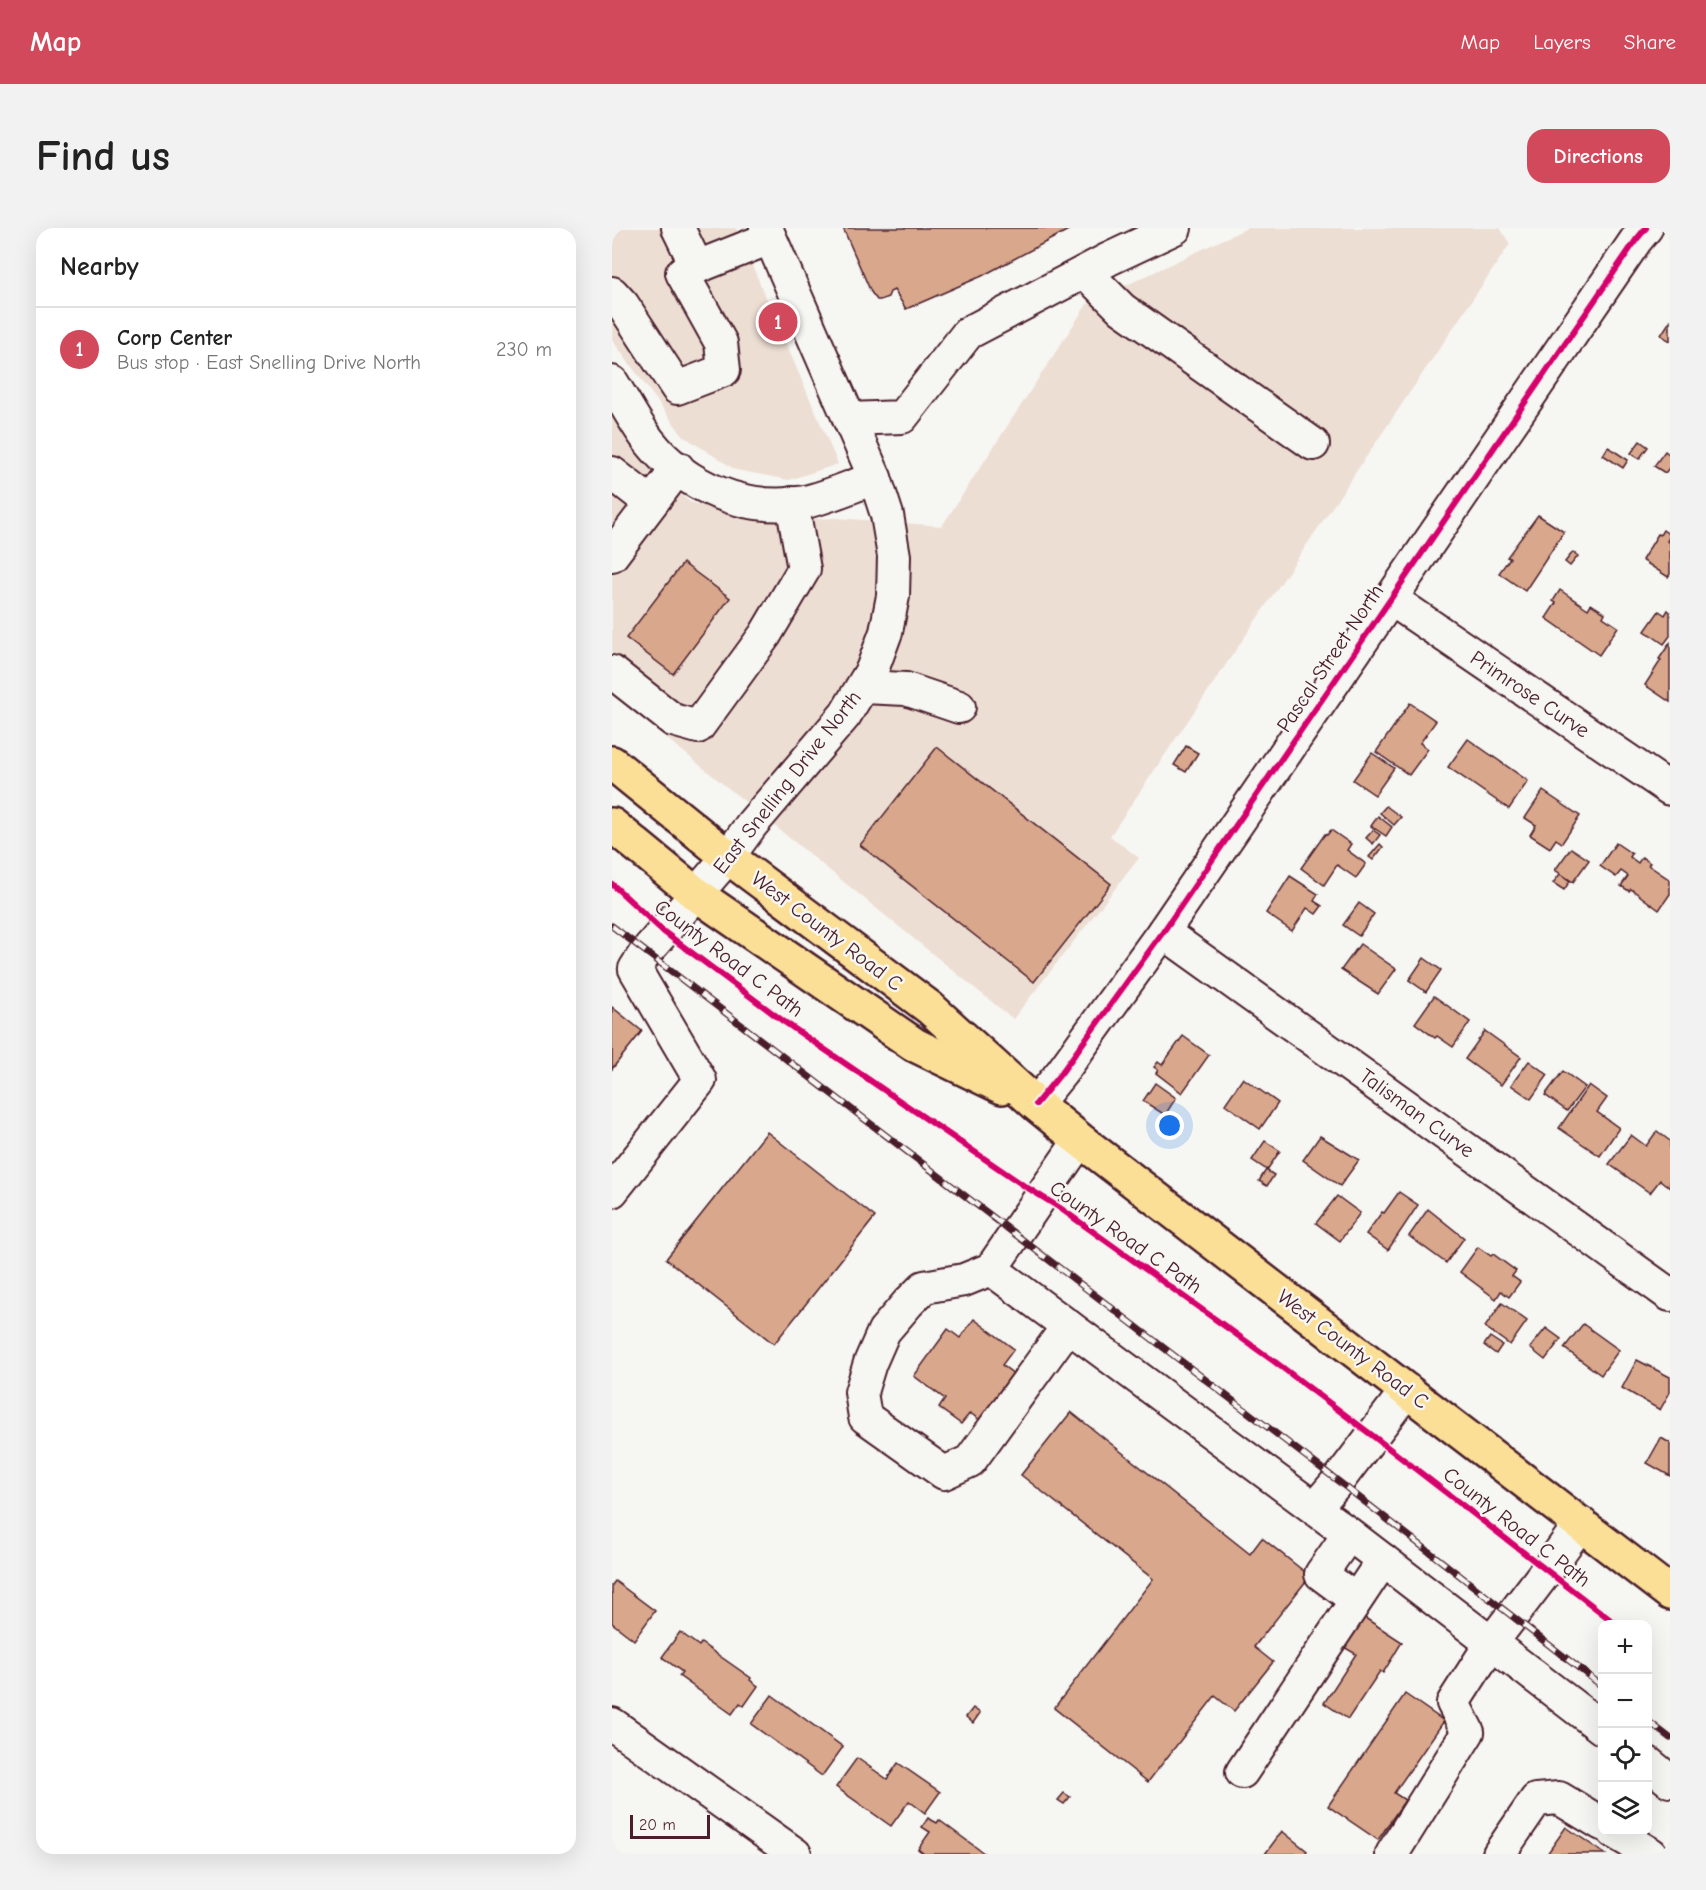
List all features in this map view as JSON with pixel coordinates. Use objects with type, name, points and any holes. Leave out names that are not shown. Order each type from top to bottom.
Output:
[{"type":"main road","name":"West County Road C","points":[[612,763],[728,857],[930,1008],[1036,1104],[1080,1140],[1670,1593]]},
{"type":"main road","name":"West County Road C","points":[[612,825],[696,894],[915,1045],[1036,1104]]},
{"type":"street","points":[[678,228],[697,267]]},
{"type":"street","points":[[849,419],[902,417],[968,333],[1175,228]]},
{"type":"street","name":"Pascal Street North","points":[[1036,1104],[1164,932],[1646,228]]},
{"type":"street","points":[[612,293],[623,305],[677,388],[724,370],[721,344],[682,273],[768,233]]},
{"type":"street","name":"East Snelling Drive North","points":[[612,1191],[700,1080],[635,969],[646,952],[845,715],[872,670],[886,632],[893,596],[894,556],[887,515],[875,478],[768,233]]},
{"type":"street","points":[[1085,272],[1122,309],[1313,444]]},
{"type":"street","points":[[612,382],[649,441],[678,468],[718,493],[748,502],[779,505],[807,501],[875,478]]},
{"type":"street","points":[[612,555],[678,468]]},
{"type":"street","points":[[612,473],[651,503]]},
{"type":"street","points":[[612,672],[673,720],[698,727],[765,635],[804,569],[792,503]]},
{"type":"street","name":"Primrose Curve","points":[[1391,599],[1670,789]]},
{"type":"street","points":[[863,687],[906,689],[959,707]]},
{"type":"street","name":"Talisman Curve","points":[[1164,932],[1670,1295]]},
{"type":"street","points":[[1068,1326],[970,1461],[944,1473],[865,1418],[861,1392],[870,1363],[884,1331],[924,1287],[964,1280],[991,1269],[1080,1140]]},
{"type":"street","points":[[991,1269],[1315,1508],[1598,1725]]},
{"type":"street","points":[[1315,1508],[1407,1390]]},
{"type":"street","points":[[1392,1854],[1468,1732],[1454,1703],[1492,1642],[1581,1523]]},
{"type":"street","points":[[1349,1534],[1321,1574],[1356,1600]]},
{"type":"street","points":[[1242,1772],[1383,1560]]},
{"type":"street","points":[[614,1731],[795,1854]]},
{"type":"street","points":[[1652,1767],[1670,1781]]},
{"type":"street","points":[[1499,1854],[1536,1800],[1559,1798],[1598,1822]]},
{"type":"street","points":[[1621,1836],[1651,1854]]},
{"type":"shaded area","points":[[612,228],[736,228],[838,464],[789,480],[736,470],[683,436],[612,340]]},
{"type":"shaded area","points":[[1247,228],[1500,228],[1510,244],[1110,836],[1139,858],[1013,1019],[612,694],[612,413],[658,478],[690,502],[757,521],[837,518],[942,526],[1087,304]]},
{"type":"building","points":[[843,228],[1072,228],[982,276],[906,309],[894,290],[888,297],[877,300],[871,292]]},
{"type":"building","points":[[1670,321],[1670,341],[1661,335]]},
{"type":"building","points":[[1640,441],[1648,447],[1639,459],[1631,453]]},
{"type":"building","points":[[1608,447],[1628,460],[1623,468],[1603,455]]},
{"type":"building","points":[[1665,451],[1670,455],[1670,467],[1665,473],[1654,466]]},
{"type":"building","points":[[1538,515],[1564,532],[1525,591],[1499,573],[1510,558],[1507,557]]},
{"type":"building","points":[[1663,530],[1670,535],[1667,541],[1670,542],[1670,574],[1668,577],[1642,560],[1658,534],[1660,535]]},
{"type":"building","points":[[1573,552],[1578,556],[1570,566],[1565,562]]},
{"type":"building","points":[[683,563],[730,598],[673,674],[626,638]]},
{"type":"building","points":[[1560,590],[1588,609],[1591,604],[1605,613],[1603,617],[1618,627],[1599,655],[1546,618],[1556,603],[1553,601]]},
{"type":"building","points":[[1668,610],[1670,612],[1670,636],[1664,644],[1645,631],[1659,611],[1665,615]]},
{"type":"building","points":[[1670,643],[1670,702],[1645,685]]},
{"type":"building","points":[[1410,703],[1436,721],[1420,743],[1428,749],[1409,775],[1376,752]]},
{"type":"building","points":[[1468,739],[1528,781],[1509,809],[1448,767]]},
{"type":"building","points":[[1186,746],[1198,753],[1186,772],[1174,765]]},
{"type":"building","points":[[937,747],[1111,884],[1034,982],[860,845]]},
{"type":"building","points":[[1372,753],[1394,768],[1375,795],[1353,780]]},
{"type":"building","points":[[1543,791],[1580,816],[1562,843],[1556,839],[1550,848],[1530,835],[1536,825],[1525,818]]},
{"type":"building","points":[[1386,806],[1401,817],[1394,825],[1380,813]]},
{"type":"building","points":[[1378,816],[1392,827],[1386,836],[1371,826]]},
{"type":"building","points":[[1331,830],[1351,844],[1347,850],[1366,864],[1356,878],[1337,865],[1324,885],[1301,868],[1325,834],[1327,835]]},
{"type":"building","points":[[1373,830],[1380,835],[1373,844],[1366,838]]},
{"type":"building","points":[[1616,843],[1632,854],[1630,857],[1638,863],[1642,857],[1650,863],[1648,865],[1670,880],[1670,894],[1659,910],[1631,889],[1629,891],[1621,886],[1628,876],[1621,871],[1616,877],[1600,866]]},
{"type":"building","points":[[1380,844],[1383,847],[1373,860],[1369,857]]},
{"type":"building","points":[[1571,848],[1589,860],[1573,882],[1555,870]]},
{"type":"building","points":[[1560,874],[1570,881],[1564,890],[1553,883]]},
{"type":"building","points":[[1290,876],[1318,894],[1314,901],[1322,906],[1316,914],[1307,908],[1292,931],[1266,913]]},
{"type":"building","points":[[1359,903],[1374,914],[1359,936],[1343,925]]},
{"type":"building","points":[[1360,944],[1396,969],[1378,994],[1341,970]]},
{"type":"building","points":[[1424,958],[1441,970],[1426,992],[1409,980]]},
{"type":"building","points":[[1434,996],[1470,1022],[1453,1047],[1437,1036],[1435,1038],[1415,1023]]},
{"type":"building","points":[[612,1007],[642,1031],[612,1069]]},
{"type":"building","points":[[1485,1031],[1521,1057],[1501,1085],[1465,1059]]},
{"type":"building","points":[[1183,1036],[1209,1055],[1182,1093],[1156,1073],[1158,1070],[1154,1067],[1158,1062],[1162,1065]]},
{"type":"building","points":[[1529,1061],[1548,1075],[1531,1099],[1511,1085]]},
{"type":"building","points":[[1563,1071],[1585,1087],[1567,1111],[1545,1095]]},
{"type":"building","points":[[1243,1078],[1278,1103],[1260,1129],[1225,1104]]},
{"type":"building","points":[[1155,1083],[1176,1098],[1165,1115],[1143,1101]]},
{"type":"building","points":[[1589,1085],[1607,1098],[1597,1112],[1619,1128],[1600,1156],[1559,1128]]},
{"type":"building","points":[[1657,1131],[1670,1141],[1670,1188],[1660,1180],[1650,1193],[1609,1164],[1631,1135],[1646,1146]]},
{"type":"building","points":[[767,1132],[875,1217],[774,1344],[666,1259]]},
{"type":"building","points":[[1320,1136],[1359,1160],[1340,1186],[1303,1160]]},
{"type":"building","points":[[1265,1141],[1280,1151],[1267,1170],[1252,1160]]},
{"type":"building","points":[[1266,1170],[1274,1175],[1267,1186],[1259,1181]]},
{"type":"building","points":[[1399,1192],[1418,1205],[1388,1250],[1366,1234]]},
{"type":"building","points":[[1337,1196],[1360,1213],[1340,1241],[1316,1223]]},
{"type":"building","points":[[1428,1209],[1464,1238],[1446,1263],[1409,1236]]},
{"type":"building","points":[[1478,1247],[1491,1256],[1493,1254],[1516,1271],[1512,1276],[1520,1282],[1509,1297],[1501,1291],[1496,1299],[1460,1272]]},
{"type":"building","points":[[1502,1303],[1527,1321],[1510,1345],[1485,1327]]},
{"type":"building","points":[[974,1319],[1014,1349],[1002,1365],[1014,1374],[980,1420],[970,1413],[961,1424],[939,1408],[945,1399],[914,1376],[948,1329],[960,1338]]},
{"type":"building","points":[[1583,1324],[1619,1350],[1601,1375],[1564,1348]]},
{"type":"building","points":[[1546,1328],[1561,1339],[1545,1360],[1530,1348]]},
{"type":"building","points":[[1490,1337],[1502,1345],[1496,1354],[1484,1345]]},
{"type":"building","points":[[1637,1360],[1670,1377],[1670,1392],[1660,1410],[1622,1388]]},
{"type":"building","points":[[1071,1412],[1250,1554],[1262,1538],[1310,1576],[1254,1647],[1273,1662],[1234,1711],[1215,1696],[1148,1782],[1054,1708],[1153,1579],[1021,1475]]},
{"type":"building","points":[[1661,1438],[1670,1443],[1670,1476],[1647,1463]]},
{"type":"building","points":[[615,1581],[655,1611],[634,1640],[612,1623],[612,1585]]},
{"type":"building","points":[[1362,1616],[1402,1642],[1383,1673],[1380,1671],[1348,1719],[1324,1703],[1356,1654],[1342,1646]]},
{"type":"building","points":[[680,1632],[699,1646],[701,1643],[751,1678],[750,1680],[758,1686],[744,1706],[740,1703],[732,1714],[679,1676],[682,1672],[662,1657]]},
{"type":"building","points":[[1405,1694],[1444,1721],[1394,1793],[1405,1800],[1378,1840],[1328,1806]]},
{"type":"building","points":[[772,1695],[843,1747],[822,1776],[751,1724]]},
{"type":"building","points":[[973,1708],[980,1713],[973,1723],[966,1717]]},
{"type":"building","points":[[857,1758],[887,1779],[898,1763],[940,1792],[925,1813],[909,1801],[891,1826],[836,1787]]},
{"type":"building","points":[[1064,1793],[1070,1797],[1064,1804],[1058,1800]]},
{"type":"building","points":[[928,1818],[937,1823],[939,1820],[985,1854],[924,1854],[918,1849],[930,1832],[922,1827]]},
{"type":"building","points":[[1566,1827],[1605,1854],[1547,1854]]},
{"type":"building","points":[[1282,1831],[1307,1851],[1305,1854],[1265,1854]]},
{"type":"railway","points":[[612,926],[1338,1481],[1598,1683]]},
{"type":"railway","points":[[1652,1724],[1670,1738]]},
{"type":"cycle path","points":[[1036,1104],[1062,1072],[1163,932],[1646,228]]},
{"type":"cycle path","name":"County Road C Path","points":[[612,884],[664,932],[783,1021],[1060,1208],[1275,1362],[1611,1620]]},
{"type":"place","name":"Corp Center","points":[[778,322]]}]
